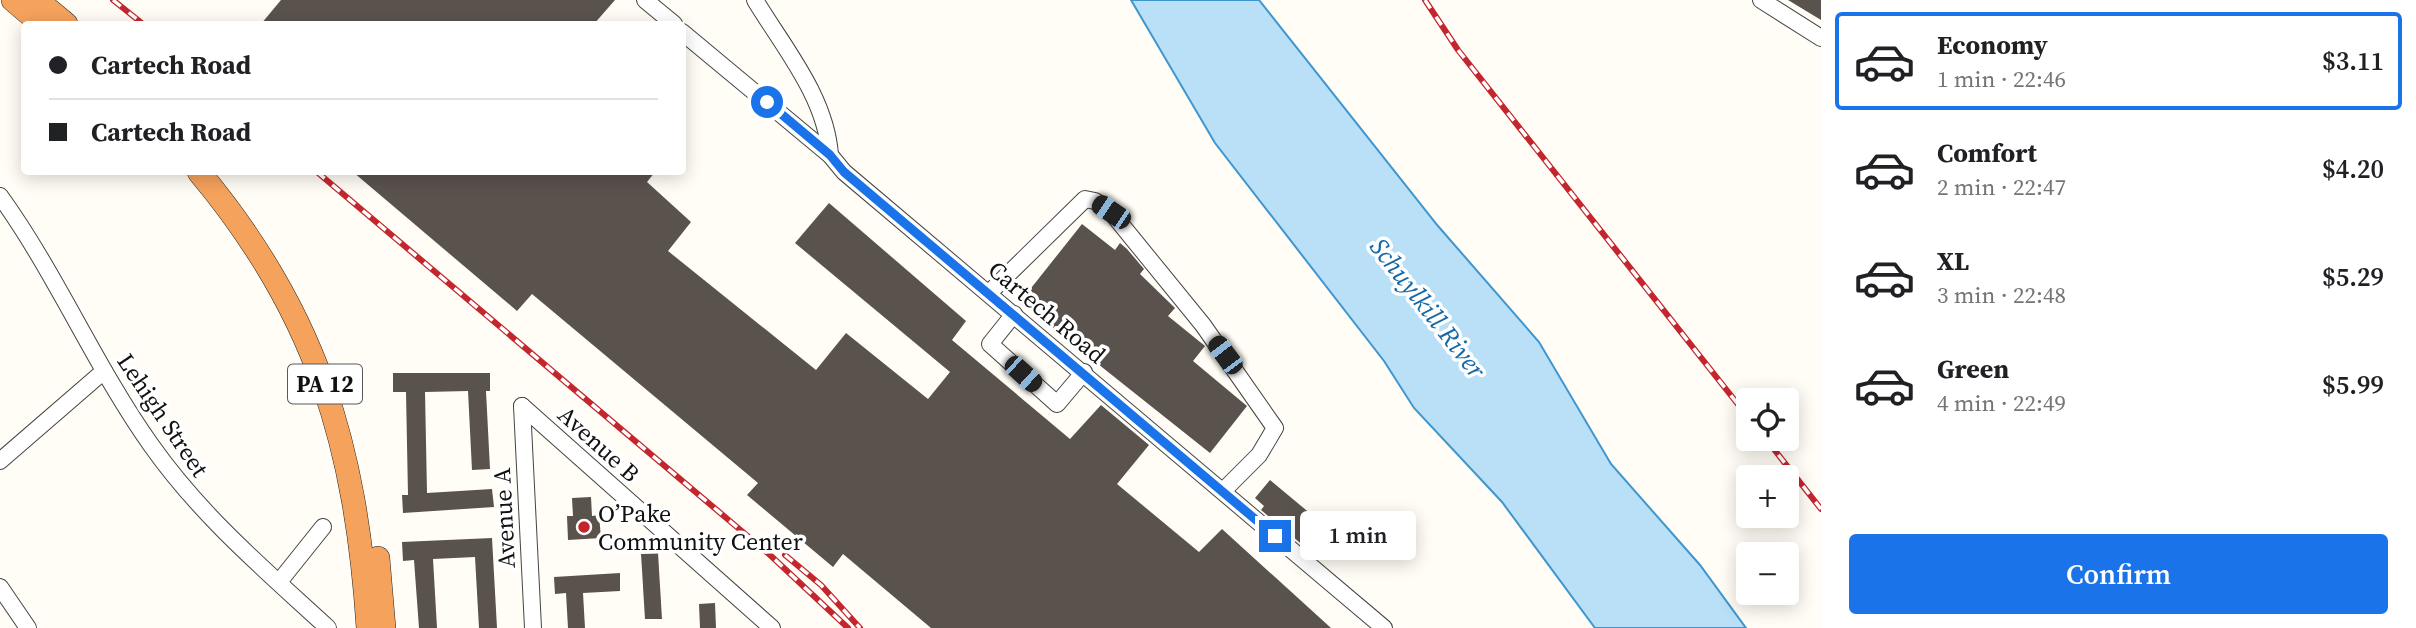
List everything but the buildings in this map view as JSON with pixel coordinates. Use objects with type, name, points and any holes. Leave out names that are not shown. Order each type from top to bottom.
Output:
[{"type":"highway","points":[[13,0],[38,21]]},
{"type":"highway","points":[[37,0],[62,21]]},
{"type":"highway","name":"PA 12","points":[[201,175],[241,225],[280,286],[320,370],[335,414],[354,496],[368,628]]},
{"type":"highway","name":"PA 12","points":[[221,175],[254,216],[293,278],[315,320],[342,387],[369,493],[384,628]]},
{"type":"street","points":[[645,0],[670,21]]},
{"type":"street","points":[[755,0],[800,72],[822,117],[830,155]]},
{"type":"street","points":[[1760,0],[1821,38]]},
{"type":"street","name":"Cartech Road","points":[[686,35],[1384,628]]},
{"type":"street","name":"Lehigh Street","points":[[0,196],[65,297],[104,371],[144,435],[188,493],[227,536],[328,628]]},
{"type":"street","points":[[989,293],[1085,199],[1095,201],[1111,212],[1203,325],[1275,428],[1259,455],[1223,491]]},
{"type":"street","points":[[1014,314],[990,344],[1057,404],[1084,372]]},
{"type":"street","points":[[0,461],[104,371]]},
{"type":"street","name":"Avenue A","points":[[522,405],[533,628]]},
{"type":"street","name":"Avenue B","points":[[522,405],[772,628]]},
{"type":"street","points":[[278,582],[323,527]]},
{"type":"street","points":[[0,587],[28,628]]},
{"type":"water","name":"Schuylkill River","points":[[1131,0],[1259,0],[1438,226],[1539,342],[1611,464],[1700,565],[1746,628],[1595,628],[1502,502],[1414,408],[1384,361],[1215,143]]},
{"type":"railway","points":[[113,0],[139,21]]},
{"type":"railway","points":[[1425,0],[1458,50],[1736,402]]},
{"type":"railway","points":[[321,175],[770,555],[848,628]]},
{"type":"railway","points":[[1775,451],[1821,509]]},
{"type":"railway","points":[[785,555],[821,585],[860,628]]},
{"type":"place","name":"O’Pake Community Center","points":[[584,527]]},
{"type":"route","points":[[767,102],[830,155],[844,172],[1275,536]]}]
